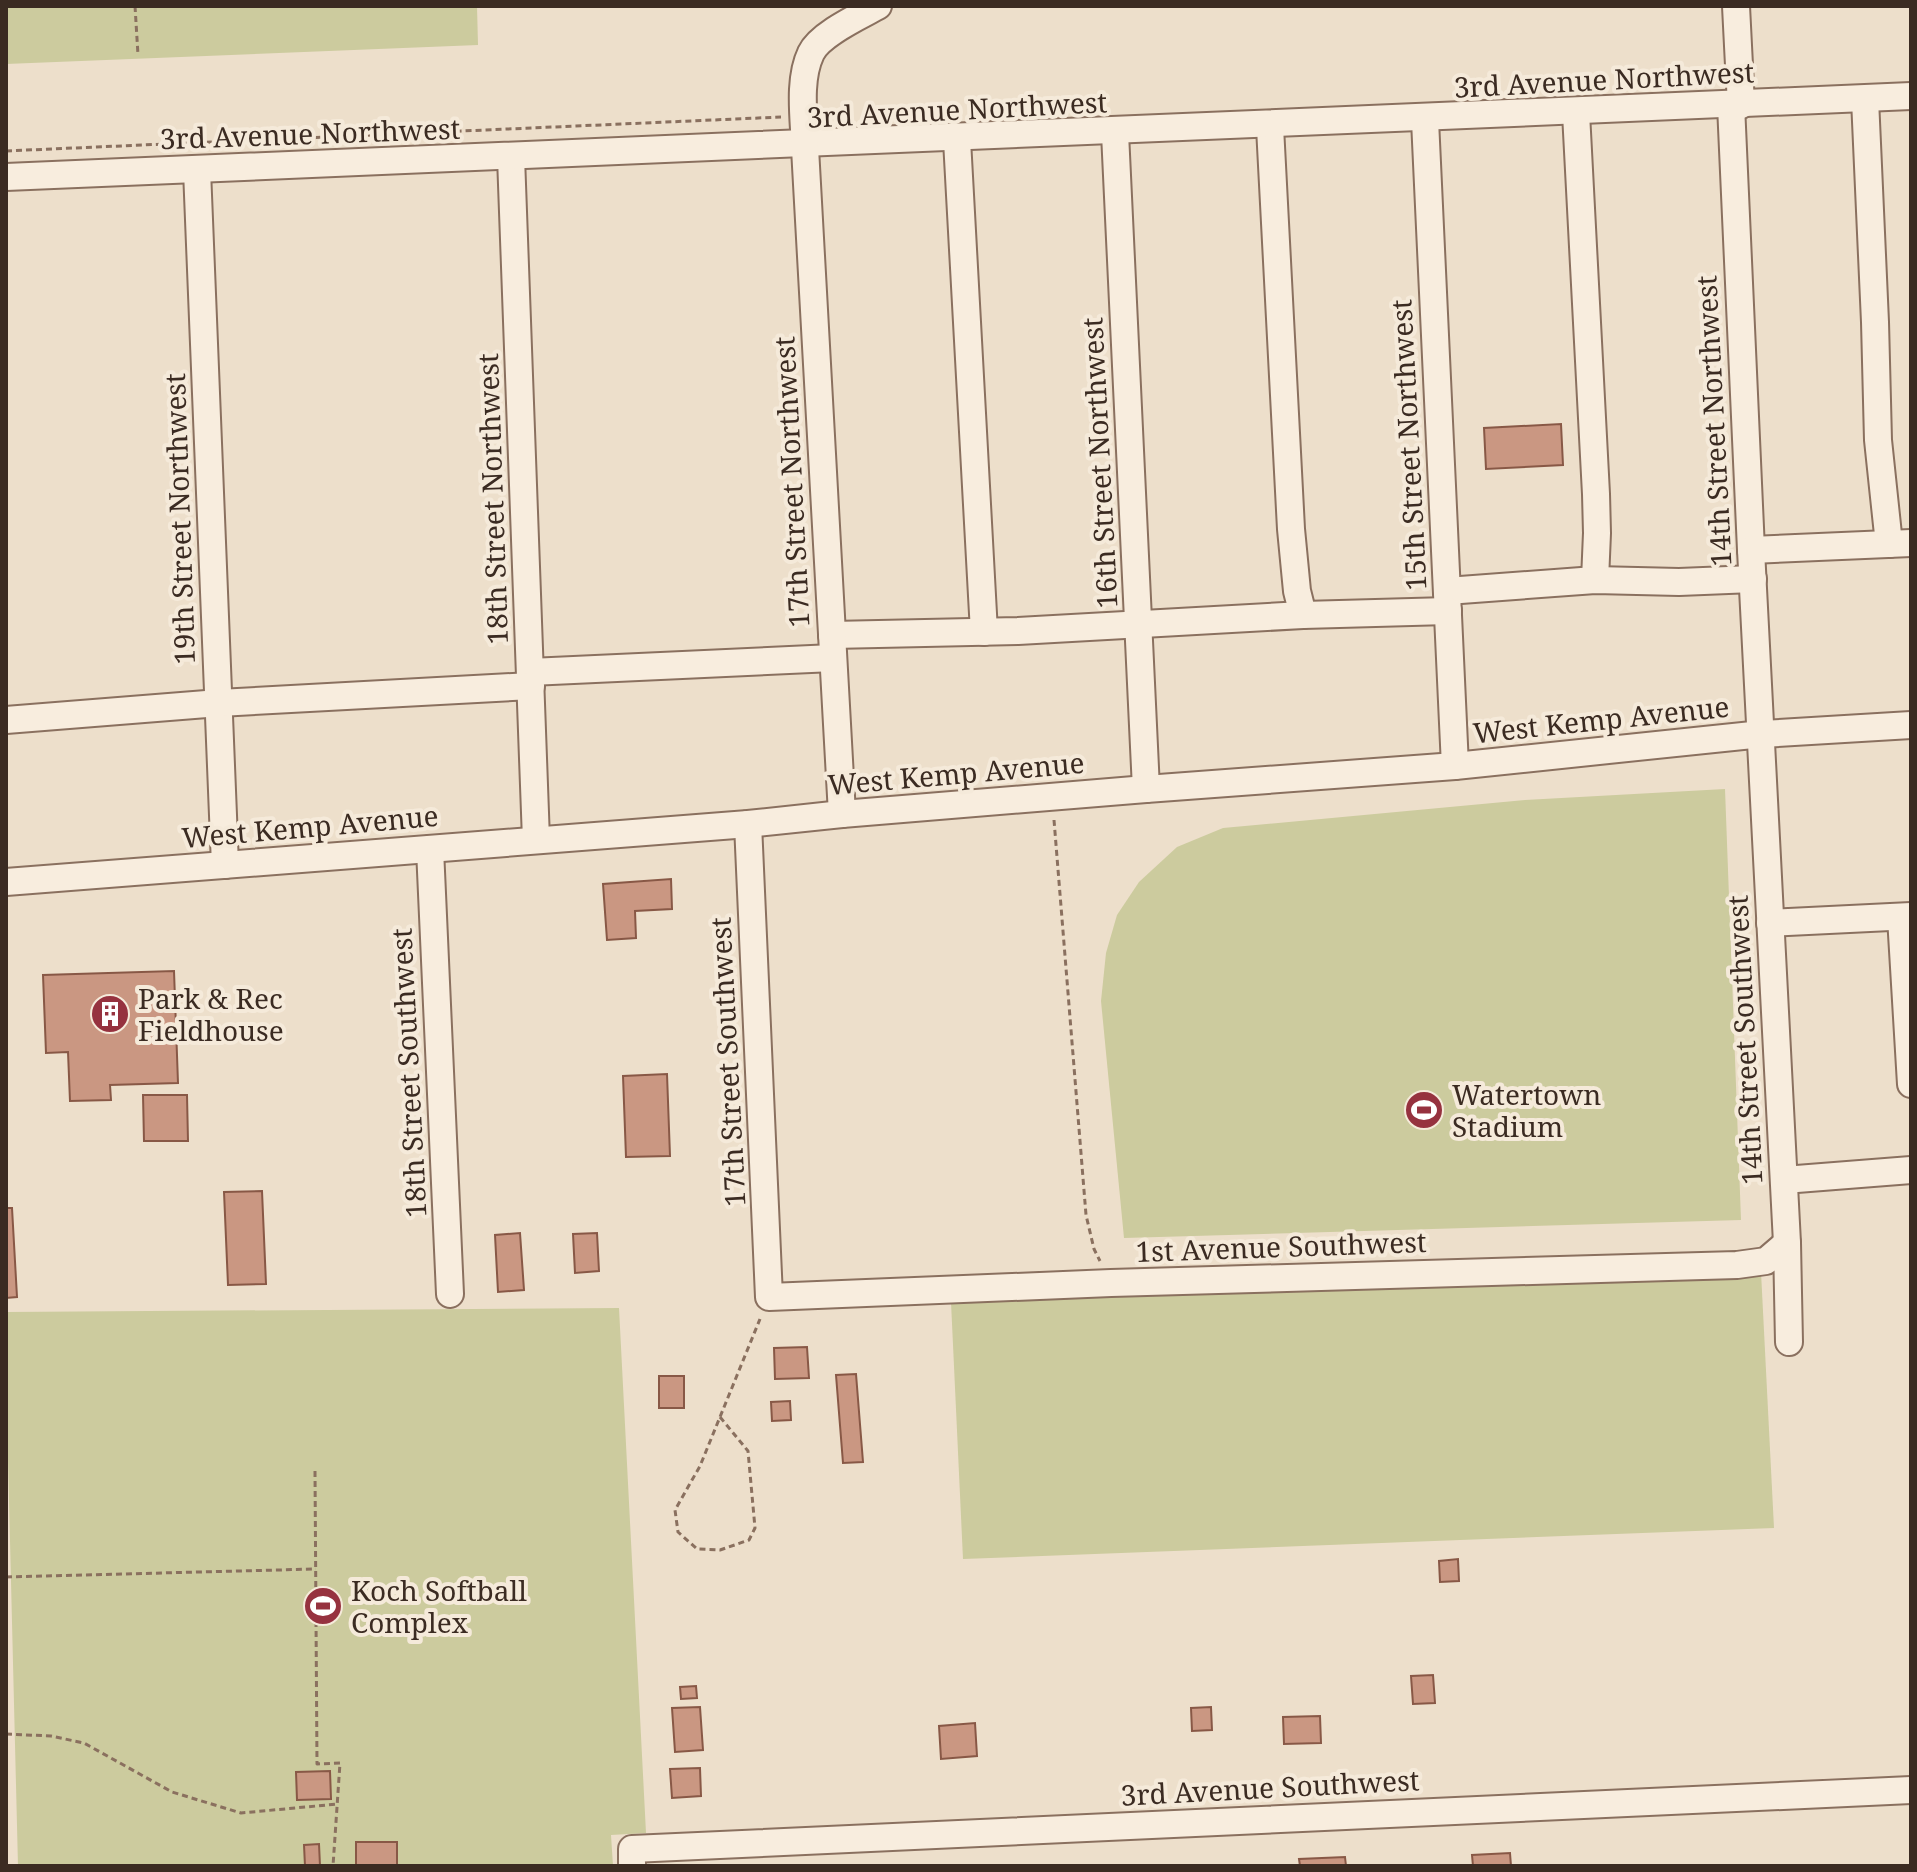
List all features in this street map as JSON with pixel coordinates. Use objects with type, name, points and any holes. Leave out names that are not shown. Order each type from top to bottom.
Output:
[{"type":"street","name":"17th Street Northwest","points":[[842,814],[805,148],[804,79],[812,51],[839,27],[878,6]]},
{"type":"street","name":"14th Street Northwest","points":[[1736,6],[1736,105],[1751,550],[1762,734]]},
{"type":"street","name":"3rd Avenue Northwest","points":[[6,177],[805,148],[1911,96]]},
{"type":"street","points":[[1751,550],[1900,543],[1878,440],[1865,99]]},
{"type":"street","points":[[1576,113],[1596,507],[1595,580]]},
{"type":"street","name":"15th Street Northwest","points":[[1425,120],[1455,766]]},
{"type":"street","points":[[1270,127],[1291,529],[1297,591],[1303,615]]},
{"type":"street","name":"16th Street Northwest","points":[[1115,133],[1146,789]]},
{"type":"street","points":[[957,140],[984,632]]},
{"type":"street","name":"18th Street Northwest","points":[[511,157],[536,840]]},
{"type":"street","name":"19th Street Northwest","points":[[197,170],[225,865]]},
{"type":"street","points":[[6,720],[531,679],[984,632],[1303,615],[1447,601],[1595,580],[1679,582],[1753,579]]},
{"type":"street","name":"West Kemp Avenue","points":[[6,882],[1455,766],[1762,734],[1911,725]]},
{"type":"street","name":"14th Street Southwest","points":[[1762,734],[1789,1342]]},
{"type":"street","name":"17th Street Southwest","points":[[748,824],[769,1297]]},
{"type":"street","name":"18th Street Southwest","points":[[430,849],[450,1294]]},
{"type":"street","points":[[1770,923],[1906,916],[1911,1084]]},
{"type":"street","points":[[1784,1180],[1911,1170]]},
{"type":"street","name":"1st Avenue Southwest","points":[[769,1297],[1111,1283],[1737,1265],[1766,1261],[1787,1243]]},
{"type":"street","name":"3rd Avenue Southwest","points":[[632,1858],[1911,1790]]},
{"type":"path","points":[[135,6],[138,55]]},
{"type":"path","points":[[6,151],[804,116]]},
{"type":"path","points":[[1052,797],[1086,1215],[1094,1249],[1111,1283]]},
{"type":"path","points":[[720,1417],[748,1451],[755,1528],[749,1540],[720,1550],[697,1549],[678,1532],[675,1510],[700,1466],[720,1417],[769,1297]]},
{"type":"path","points":[[315,1471],[317,1764],[340,1763],[333,1866]]},
{"type":"path","points":[[6,1577],[316,1569]]},
{"type":"path","points":[[6,1734],[51,1736],[84,1743],[172,1792],[241,1813],[338,1804]]},
{"type":"green space","points":[[6,6],[477,6],[478,45],[6,64]]},
{"type":"green space","name":"Watertown Stadium","points":[[1725,789],[1741,1220],[1124,1238],[1101,1001],[1106,953],[1117,915],[1139,882],[1177,847],[1223,828],[1525,800]]},
{"type":"green space","points":[[1761,1272],[1774,1528],[963,1559],[951,1302]]},
{"type":"green space","name":"Koch Softball Complex","points":[[619,1308],[646,1833],[611,1835],[613,1866],[18,1866],[6,1312]]},
{"type":"building","points":[[1561,424],[1563,465],[1486,469],[1484,428]]},
{"type":"building","points":[[671,879],[672,909],[635,911],[636,938],[607,940],[603,884]]},
{"type":"building","name":"Park & Rec Fieldhouse","points":[[174,971],[178,1083],[110,1085],[111,1100],[70,1101],[68,1052],[46,1053],[43,975]]},
{"type":"building","points":[[667,1074],[670,1156],[626,1157],[623,1076]]},
{"type":"building","points":[[143,1095],[187,1095],[188,1141],[144,1141]]},
{"type":"building","points":[[262,1191],[266,1284],[228,1285],[224,1192]]},
{"type":"building","points":[[6,1208],[12,1208],[17,1297],[6,1298]]},
{"type":"building","points":[[520,1233],[524,1290],[498,1292],[495,1235]]},
{"type":"building","points":[[597,1233],[599,1271],[575,1273],[573,1234]]},
{"type":"building","points":[[807,1347],[809,1378],[775,1379],[774,1348]]},
{"type":"building","points":[[856,1374],[863,1462],[843,1463],[836,1375]]},
{"type":"building","points":[[659,1376],[684,1376],[684,1408],[659,1408]]},
{"type":"building","points":[[790,1401],[791,1420],[772,1421],[771,1402]]},
{"type":"building","points":[[1458,1559],[1459,1581],[1440,1582],[1439,1561]]},
{"type":"building","points":[[1433,1675],[1435,1703],[1413,1704],[1411,1676]]},
{"type":"building","points":[[696,1686],[697,1698],[681,1699],[680,1687]]},
{"type":"building","points":[[700,1707],[703,1750],[675,1752],[672,1708]]},
{"type":"building","points":[[1211,1707],[1212,1730],[1192,1731],[1191,1708]]},
{"type":"building","points":[[1320,1716],[1321,1743],[1284,1744],[1283,1717]]},
{"type":"building","points":[[975,1723],[977,1756],[941,1759],[939,1726]]},
{"type":"building","points":[[700,1768],[701,1796],[672,1798],[670,1769]]},
{"type":"building","points":[[330,1771],[331,1799],[297,1800],[296,1772]]},
{"type":"building","points":[[356,1842],[397,1842],[397,1866],[356,1866]]},
{"type":"building","points":[[319,1844],[320,1866],[305,1866],[304,1845]]},
{"type":"building","points":[[1510,1853],[1511,1866],[1473,1866],[1472,1855]]},
{"type":"building","points":[[1345,1857],[1346,1866],[1300,1866],[1299,1859]]},
{"type":"place","name":"Park & Rec Fieldhouse","points":[[110,1014]]},
{"type":"place","name":"Watertown Stadium","points":[[1424,1110]]},
{"type":"place","name":"Koch Softball Complex","points":[[323,1606]]}]
